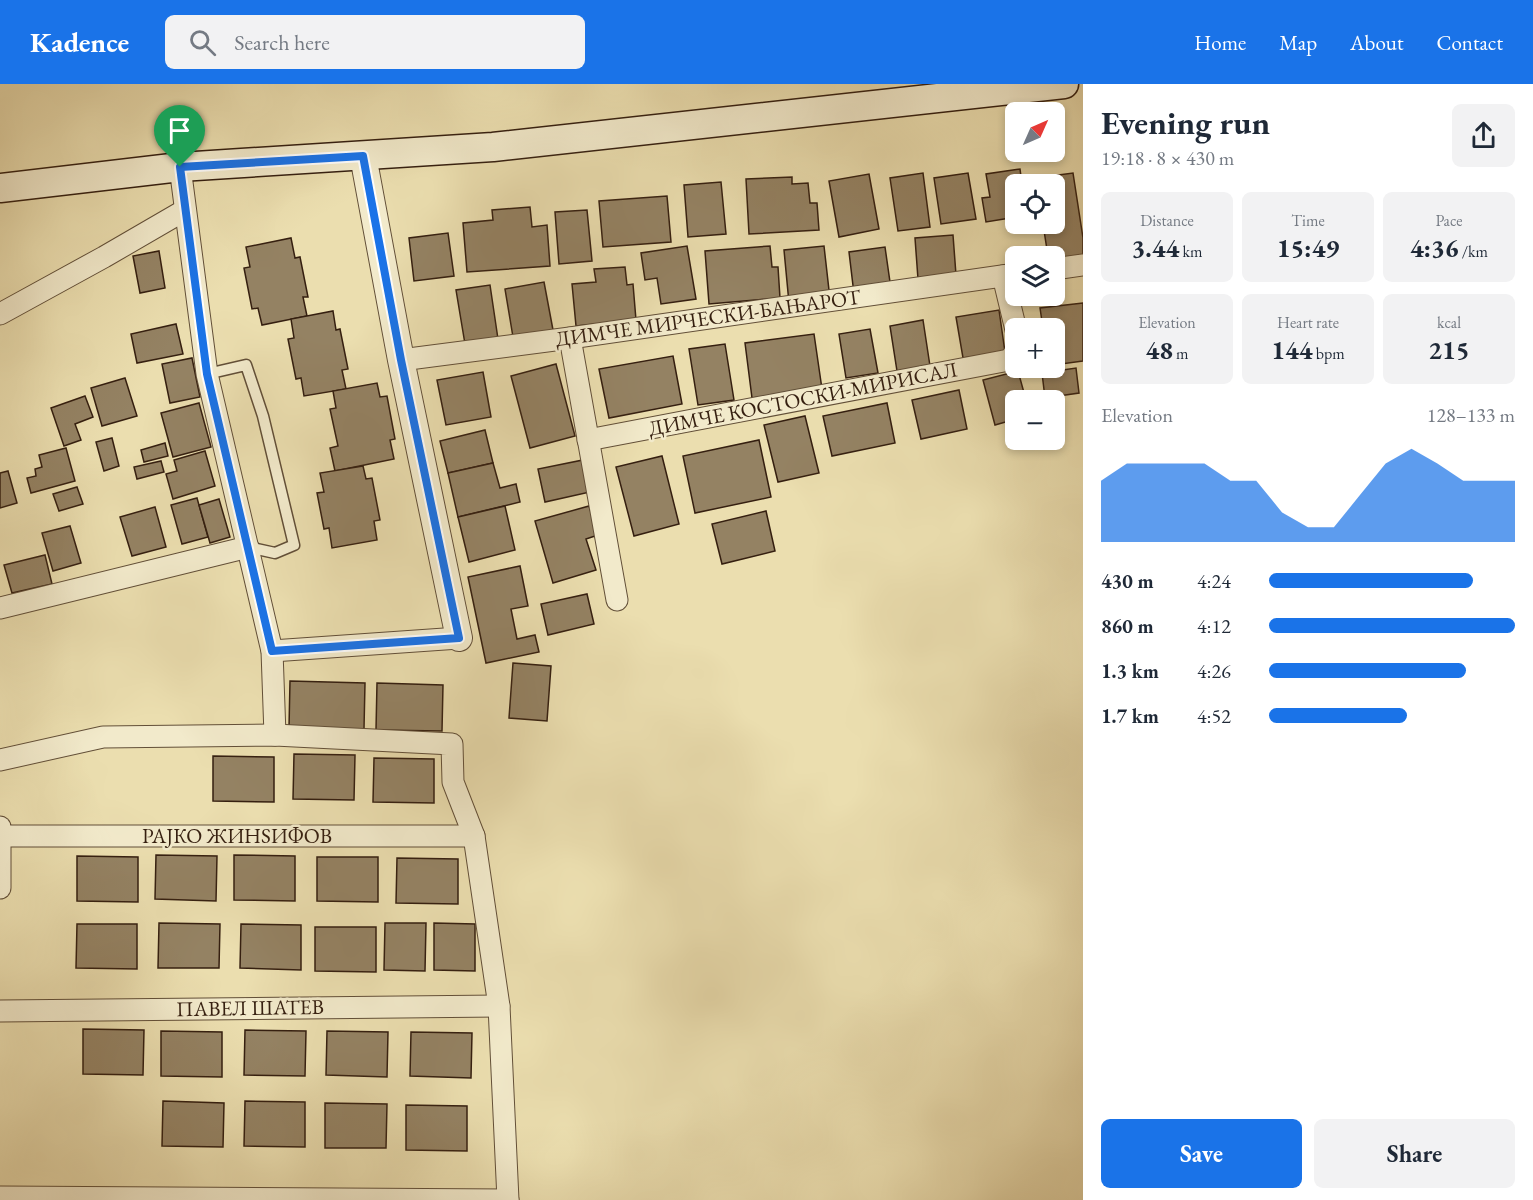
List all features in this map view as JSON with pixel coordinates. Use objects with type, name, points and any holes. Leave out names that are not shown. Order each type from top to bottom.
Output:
[{"type":"main road","points":[[0,188],[180,167],[494,147],[1064,84]]},
{"type":"street","points":[[272,651],[459,638],[401,360],[363,156]]},
{"type":"street","points":[[180,167],[207,374],[272,651],[275,735]]},
{"type":"street","points":[[0,314],[185,210]]},
{"type":"street","points":[[1065,266],[1083,264]]},
{"type":"street","name":"ДИМЧЕ МИРЧЕСКИ-БАЊАРОТ","points":[[401,360],[1005,276]]},
{"type":"street","points":[[570,338],[617,600]]},
{"type":"street","name":"ДИМЧЕ КОСТОСКИ-МИРИСАЛ","points":[[588,440],[1005,361]]},
{"type":"street","points":[[0,608],[248,547]]},
{"type":"street","points":[[0,760],[103,737],[275,735],[452,744],[453,782],[474,836],[499,1006],[508,1200],[0,1197]]},
{"type":"street","points":[[0,827],[0,888]]},
{"type":"street","name":"РАЈКО ЖИНЅИФОВ","points":[[1,836],[474,836]]},
{"type":"street","name":"ПАВЕЛ ШАТЕВ","points":[[0,1011],[499,1006]]},
{"type":"lane","points":[[207,374],[246,365],[263,416],[294,545],[275,553],[248,547]]},
{"type":"building","points":[[1020,169],[1021,174],[1005,174],[1005,219],[986,222],[982,198],[990,197],[986,174]]},
{"type":"building","points":[[923,173],[930,227],[898,231],[890,178]]},
{"type":"building","points":[[968,173],[976,219],[941,224],[934,178]]},
{"type":"building","points":[[1073,173],[1083,238],[1083,257],[1065,259],[1065,246],[1046,246],[1045,234],[1065,234],[1065,174]]},
{"type":"building","points":[[869,174],[879,229],[839,237],[829,181]]},
{"type":"building","points":[[792,177],[792,184],[808,183],[810,203],[817,203],[819,230],[749,234],[746,179]]},
{"type":"building","points":[[721,182],[726,234],[688,237],[684,185]]},
{"type":"building","points":[[667,196],[671,242],[603,247],[599,201]]},
{"type":"building","points":[[530,207],[532,227],[547,225],[550,266],[467,272],[463,223],[493,220],[492,210]]},
{"type":"building","points":[[587,210],[592,261],[559,264],[555,212]]},
{"type":"building","points":[[448,233],[454,276],[414,281],[409,238]]},
{"type":"building","points":[[953,235],[956,275],[918,279],[915,238]]},
{"type":"building","points":[[291,238],[295,258],[300,257],[308,297],[303,297],[307,316],[262,325],[258,308],[252,309],[244,268],[250,267],[246,247]]},
{"type":"building","points":[[687,246],[696,299],[661,304],[657,278],[645,280],[641,253]]},
{"type":"building","points":[[770,246],[772,267],[778,267],[780,298],[709,304],[705,251]]},
{"type":"building","points":[[824,246],[830,299],[789,303],[784,250]]},
{"type":"building","points":[[885,247],[891,289],[854,294],[849,252]]},
{"type":"building","points":[[159,251],[165,288],[140,293],[133,256]]},
{"type":"building","points":[[625,267],[627,285],[633,284],[636,320],[576,326],[572,284],[596,282],[594,269]]},
{"type":"building","points":[[544,282],[553,330],[513,337],[505,289]]},
{"type":"building","points":[[490,285],[498,339],[465,344],[456,290]]},
{"type":"building","points":[[1083,303],[1083,361],[1065,363],[1065,318],[1042,318],[1040,308]]},
{"type":"building","points":[[999,310],[1005,352],[963,358],[956,317]]},
{"type":"building","points":[[333,311],[336,330],[340,329],[348,369],[342,370],[346,389],[304,396],[301,378],[296,379],[288,339],[294,338],[291,319]]},
{"type":"building","points":[[923,320],[930,366],[897,371],[890,326]]},
{"type":"building","points":[[176,324],[183,354],[137,363],[131,334]]},
{"type":"building","points":[[870,329],[878,373],[846,378],[839,334]]},
{"type":"building","points":[[814,334],[822,389],[752,398],[745,343]]},
{"type":"building","points":[[725,344],[734,400],[698,405],[689,349]]},
{"type":"building","points":[[673,356],[682,404],[609,418],[599,369]]},
{"type":"building","points":[[192,358],[200,397],[170,403],[162,364]]},
{"type":"building","points":[[556,364],[575,436],[530,448],[511,376]]},
{"type":"building","points":[[1076,368],[1079,393],[1065,395],[1065,390],[1044,390],[1043,378],[1065,378],[1065,370]]},
{"type":"building","points":[[483,372],[491,417],[446,425],[437,380]]},
{"type":"building","points":[[1005,374],[1005,378],[1020,378],[1023,390],[1005,390],[1005,422],[995,425],[983,380]]},
{"type":"building","points":[[125,378],[137,416],[102,426],[91,388]]},
{"type":"building","points":[[377,383],[380,397],[387,396],[395,439],[390,440],[394,459],[335,471],[330,448],[338,446],[330,409],[336,408],[333,391]]},
{"type":"building","points":[[959,390],[967,429],[921,439],[912,400]]},
{"type":"building","points":[[85,396],[93,417],[75,424],[81,440],[64,446],[51,408]]},
{"type":"building","points":[[199,403],[211,447],[173,457],[161,413]]},
{"type":"building","points":[[887,403],[895,443],[832,456],[823,416]]},
{"type":"building","points":[[805,416],[819,473],[778,482],[764,425]]},
{"type":"building","points":[[485,430],[493,463],[448,473],[440,441]]},
{"type":"building","points":[[112,438],[119,466],[104,471],[96,442]]},
{"type":"building","points":[[759,440],[771,497],[695,513],[683,456]]},
{"type":"building","points":[[165,443],[168,456],[144,462],[141,450]]},
{"type":"building","points":[[66,448],[75,481],[31,493],[27,478],[36,476],[35,469],[42,467],[39,455]]},
{"type":"building","points":[[205,451],[215,486],[173,499],[166,474],[177,471],[174,460]]},
{"type":"building","points":[[662,456],[679,524],[634,536],[616,467]]},
{"type":"building","points":[[583,460],[590,492],[545,502],[538,469]]},
{"type":"building","points":[[161,461],[164,472],[137,479],[134,467]]},
{"type":"building","points":[[493,463],[500,488],[516,484],[520,502],[458,517],[448,473]]},
{"type":"building","points":[[363,466],[366,479],[372,478],[380,520],[374,521],[377,540],[332,548],[329,528],[324,529],[317,493],[324,492],[320,473]]},
{"type":"building","points":[[8,471],[17,503],[0,508],[0,473]]},
{"type":"building","points":[[77,487],[83,504],[59,511],[53,494]]},
{"type":"building","points":[[197,498],[208,537],[182,544],[171,505]]},
{"type":"building","points":[[219,499],[230,537],[210,543],[199,505]]},
{"type":"building","points":[[505,506],[515,550],[469,562],[458,517]]},
{"type":"building","points":[[589,506],[598,535],[586,539],[596,570],[553,583],[535,521]]},
{"type":"building","points":[[155,507],[166,547],[132,556],[120,517]]},
{"type":"building","points":[[766,511],[775,551],[722,564],[712,524]]},
{"type":"building","points":[[70,526],[81,563],[53,571],[42,533]]},
{"type":"building","points":[[45,555],[52,584],[12,593],[4,565]]},
{"type":"building","points":[[520,566],[528,606],[511,609],[517,639],[535,635],[539,652],[486,663],[468,577]]},
{"type":"building","points":[[587,594],[594,624],[548,635],[541,604]]},
{"type":"building","points":[[513,663],[551,666],[547,721],[509,718]]},
{"type":"building","points":[[290,681],[365,683],[364,729],[289,728]]},
{"type":"building","points":[[377,683],[443,685],[442,731],[376,730]]},
{"type":"building","points":[[294,754],[355,755],[354,800],[293,799]]},
{"type":"building","points":[[213,756],[274,757],[274,802],[213,801]]},
{"type":"building","points":[[374,758],[434,759],[434,803],[373,802]]},
{"type":"building","points":[[156,855],[217,856],[216,901],[155,899]]},
{"type":"building","points":[[234,855],[295,856],[295,901],[234,900]]},
{"type":"building","points":[[77,856],[138,857],[138,902],[77,901]]},
{"type":"building","points":[[317,857],[378,857],[378,902],[317,901]]},
{"type":"building","points":[[397,858],[458,859],[458,904],[396,903]]},
{"type":"building","points":[[159,923],[220,924],[219,968],[158,968]]},
{"type":"building","points":[[385,923],[426,923],[425,971],[384,970]]},
{"type":"building","points":[[434,923],[475,924],[475,971],[434,970]]},
{"type":"building","points":[[77,924],[137,924],[137,969],[76,968]]},
{"type":"building","points":[[241,924],[301,925],[301,970],[240,968]]},
{"type":"building","points":[[315,927],[376,927],[376,972],[315,971]]},
{"type":"building","points":[[83,1029],[144,1030],[143,1075],[83,1074]]},
{"type":"building","points":[[245,1030],[306,1031],[305,1076],[244,1075]]},
{"type":"building","points":[[161,1031],[222,1032],[222,1077],[161,1076]]},
{"type":"building","points":[[327,1031],[388,1032],[387,1077],[326,1075]]},
{"type":"building","points":[[411,1032],[472,1033],[471,1078],[410,1076]]},
{"type":"building","points":[[163,1101],[224,1103],[223,1147],[162,1146]]},
{"type":"building","points":[[245,1101],[305,1102],[305,1147],[244,1146]]},
{"type":"building","points":[[325,1103],[387,1104],[386,1148],[325,1148]]},
{"type":"building","points":[[406,1105],[467,1106],[467,1151],[406,1150]]},
{"type":"route","points":[[363,156],[401,360],[459,638],[272,651],[207,374],[180,167],[363,156]]}]
